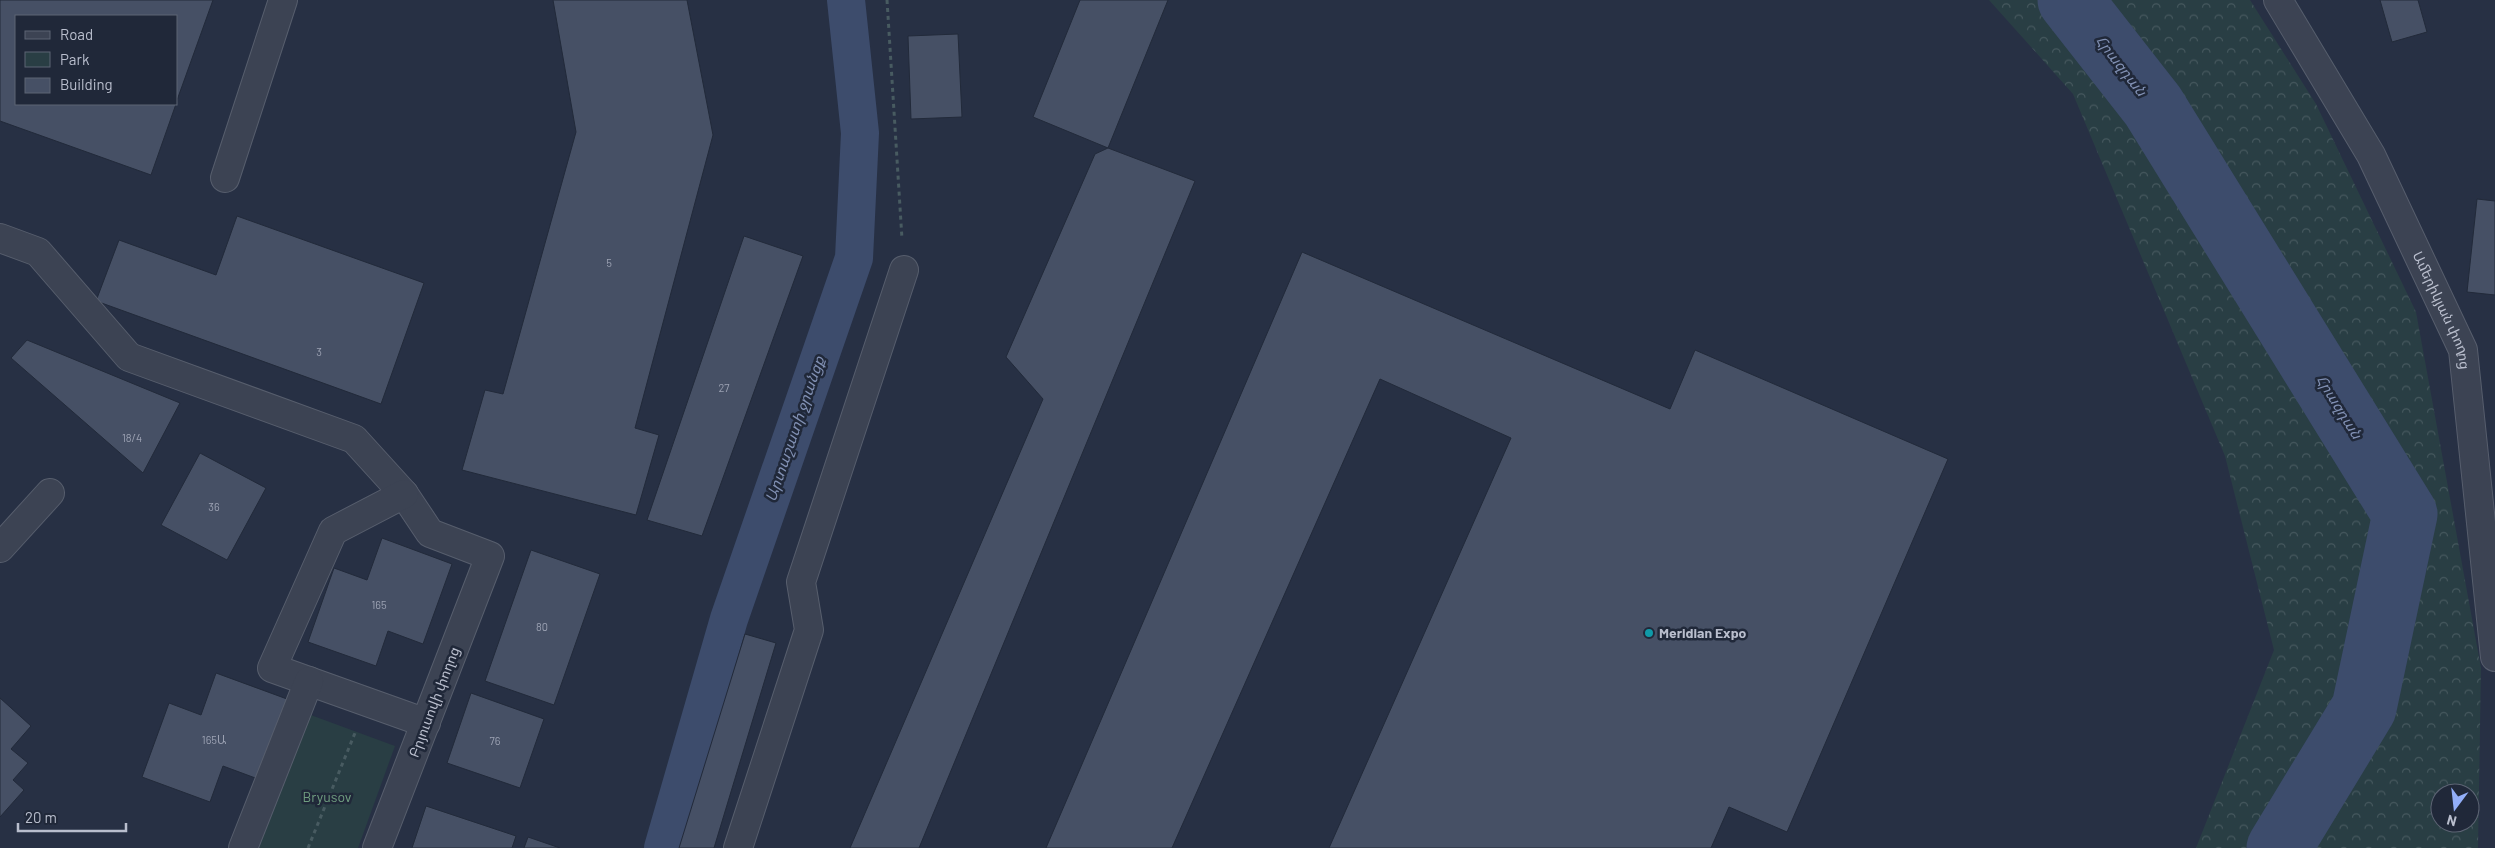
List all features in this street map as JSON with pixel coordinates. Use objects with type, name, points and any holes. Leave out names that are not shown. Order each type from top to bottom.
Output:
[{"type":"street","points":[[225,178],[283,0]]},
{"type":"street","name":"Ամերիկյան փողոց","points":[[2278,0],[2371,156],[2463,350],[2495,657]]},
{"type":"street","points":[[0,238],[38,252],[129,357],[354,439],[404,494],[333,531],[272,668],[426,723]]},
{"type":"street","points":[[738,848],[809,630],[801,582],[904,270]]},
{"type":"street","points":[[0,548],[50,493]]},
{"type":"street","name":"Բրյուսովի փողոց","points":[[377,848],[490,556],[430,533],[404,494]]},
{"type":"street","points":[[243,848],[309,681]]},
{"type":"path","points":[[887,0],[904,270]]},
{"type":"path","points":[[308,848],[367,702]]},
{"type":"green space","points":[[1989,0],[2250,0],[2316,104],[2416,312],[2481,668],[2479,783],[2430,783],[2430,833],[2478,833],[2478,848],[2196,848],[2274,650],[2225,456],[2073,94]]},
{"type":"green space","name":"Bryusov","points":[[308,714],[395,746],[358,848],[259,848]]},
{"type":"building","points":[[0,0],[213,0],[178,97],[178,15],[15,15],[15,105],[176,105],[151,175],[0,121]]},
{"type":"building","points":[[553,0],[687,0],[713,135],[635,428],[659,435],[636,515],[462,470],[485,390],[503,394],[576,132]]},
{"type":"building","points":[[1080,0],[1168,0],[1108,148],[1033,117]]},
{"type":"building","points":[[2380,0],[2418,0],[2427,32],[2392,42]]},
{"type":"building","points":[[958,34],[962,117],[911,119],[908,36]]},
{"type":"building","points":[[1108,148],[1195,181],[919,848],[850,848],[1043,399],[1006,357],[1095,154]]},
{"type":"building","points":[[2477,199],[2495,201],[2495,295],[2467,292]]},
{"type":"building","points":[[237,216],[424,283],[381,404],[96,301],[119,240],[216,275]]},
{"type":"building","points":[[744,236],[803,256],[702,536],[647,520]]},
{"type":"building","name":"Meridian Expo","points":[[1302,252],[1670,409],[1695,350],[1948,459],[1787,832],[1729,807],[1711,848],[1329,848],[1511,438],[1380,379],[1172,848],[1046,848]]},
{"type":"building","points":[[27,340],[180,403],[143,473],[11,358]]},
{"type":"building","points":[[200,453],[266,488],[227,560],[161,525]]},
{"type":"building","points":[[382,538],[452,564],[423,644],[388,631],[376,666],[308,642],[334,568],[367,580]]},
{"type":"building","points":[[531,550],[600,574],[554,705],[485,681]]},
{"type":"building","points":[[745,634],[776,643],[714,848],[679,848]]},
{"type":"building","points":[[216,673],[287,699],[258,779],[223,766],[210,802],[142,777],[169,703],[201,715]]},
{"type":"building","points":[[471,693],[544,719],[520,788],[447,763]]},
{"type":"building","points":[[0,698],[31,726],[11,749],[28,763],[13,780],[24,790],[0,817]]},
{"type":"building","points":[[426,806],[516,836],[512,848],[412,848]]},
{"type":"building","points":[[528,837],[560,848],[524,848]]},
{"type":"waterway","name":"Արտաշատի ջրանցք","points":[[663,848],[729,619],[854,258],[860,133],[846,0]]},
{"type":"waterway","name":"Հրազդան","points":[[2070,0],[2153,106],[2405,514],[2364,708],[2279,848]]},
{"type":"place","name":"Meridian Expo","points":[[1649,633]]}]
